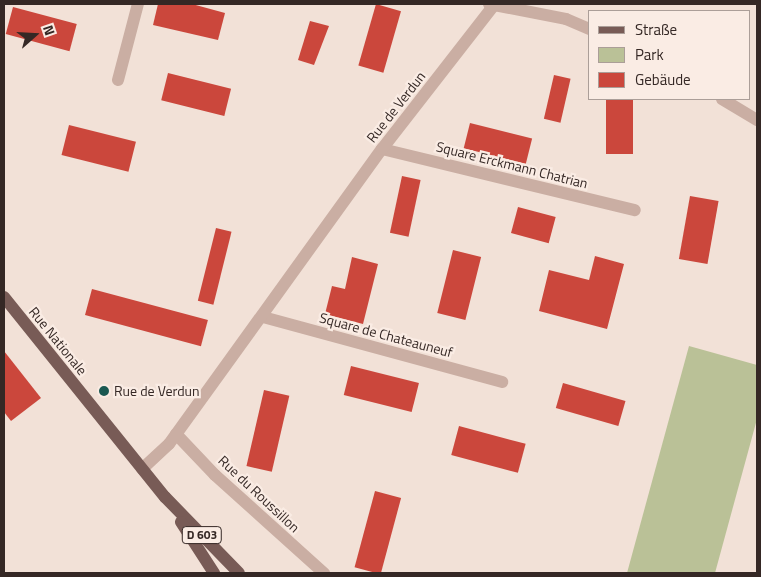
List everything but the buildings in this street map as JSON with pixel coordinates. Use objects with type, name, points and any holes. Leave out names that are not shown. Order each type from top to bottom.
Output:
[{"type":"main road","name":"Rue Nationale","points":[[4,297],[165,497],[239,573]]},
{"type":"main road","name":"Rue Nationale","points":[[165,497],[214,573]]},
{"type":"street","points":[[118,80],[138,4]]},
{"type":"street","points":[[492,4],[566,19],[588,27]]},
{"type":"street","name":"Rue de Verdun","points":[[142,469],[176,434],[263,317],[382,149],[492,4]]},
{"type":"street","points":[[724,100],[757,120]]},
{"type":"street","name":"Square Erckmann Chatrian","points":[[382,149],[635,210]]},
{"type":"street","name":"Square de Chateauneuf","points":[[263,317],[502,382]]},
{"type":"street","name":"Rue du Roussillon","points":[[176,434],[215,475],[324,573]]},
{"type":"green space","points":[[689,346],[757,365],[757,419],[715,573],[627,573]]},
{"type":"place","name":"Rue de Verdun","points":[[104,391]]}]
